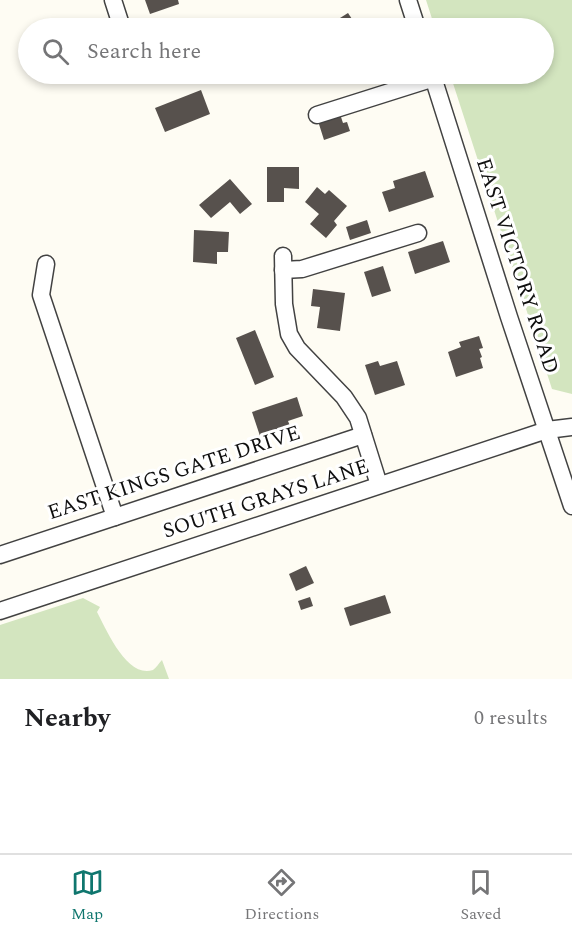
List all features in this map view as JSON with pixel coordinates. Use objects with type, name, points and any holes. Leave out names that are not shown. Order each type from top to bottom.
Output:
[{"type":"street","points":[[113,0],[119,18]]},
{"type":"street","points":[[408,0],[414,18]]},
{"type":"street","points":[[317,115],[409,84]]},
{"type":"street","name":"EAST VICTORY ROAD","points":[[436,84],[572,506]]},
{"type":"street","points":[[379,485],[358,418],[344,397],[297,348],[289,334],[284,304],[283,263],[303,269],[418,233]]},
{"type":"street","points":[[46,264],[41,295],[115,516]]},
{"type":"street","name":"SOUTH GRAYS LANE","points":[[0,611],[547,430],[572,427]]},
{"type":"street","name":"EAST KINGS GATE DRIVE","points":[[0,555],[363,435]]},
{"type":"green space","points":[[426,0],[572,0],[572,394],[552,389],[453,84],[554,84],[554,18],[432,18]]},
{"type":"green space","points":[[83,598],[100,607],[97,612],[126,660],[143,671],[153,670],[162,660],[169,679],[0,679],[0,625]]},
{"type":"building","points":[[145,0],[178,0],[179,4],[150,14]]},
{"type":"building","points":[[348,13],[351,18],[340,18]]},
{"type":"building","points":[[201,90],[210,114],[165,132],[155,108]]},
{"type":"building","points":[[340,114],[343,123],[347,122],[350,131],[324,140],[318,121]]},
{"type":"building","points":[[267,167],[299,167],[299,189],[284,188],[284,202],[267,202]]},
{"type":"building","points":[[425,171],[434,197],[389,212],[382,192],[395,188],[393,181]]},
{"type":"building","points":[[230,179],[252,204],[240,214],[230,202],[211,218],[199,205]]},
{"type":"building","points":[[317,187],[325,194],[329,190],[347,206],[334,221],[337,225],[326,238],[310,224],[319,214],[305,202]]},
{"type":"building","points":[[367,220],[371,233],[350,240],[346,227]]},
{"type":"building","points":[[194,230],[229,232],[228,252],[217,252],[217,264],[193,262]]},
{"type":"building","points":[[443,241],[450,262],[415,274],[408,252]]},
{"type":"building","points":[[383,266],[391,291],[372,297],[364,272]]},
{"type":"building","points":[[313,289],[345,293],[340,331],[317,328],[320,307],[311,306]]},
{"type":"building","points":[[255,330],[274,377],[255,385],[236,338]]},
{"type":"building","points":[[479,336],[483,348],[479,349],[483,368],[456,377],[448,352],[461,347],[459,342]]},
{"type":"building","points":[[378,361],[380,366],[397,361],[405,385],[375,395],[365,365]]},
{"type":"building","points":[[297,397],[303,416],[288,421],[290,426],[260,436],[252,412]]},
{"type":"building","points":[[306,566],[314,583],[296,591],[289,574]]},
{"type":"building","points":[[385,595],[391,613],[350,626],[344,608]]},
{"type":"building","points":[[310,597],[313,606],[301,610],[298,601]]}]
